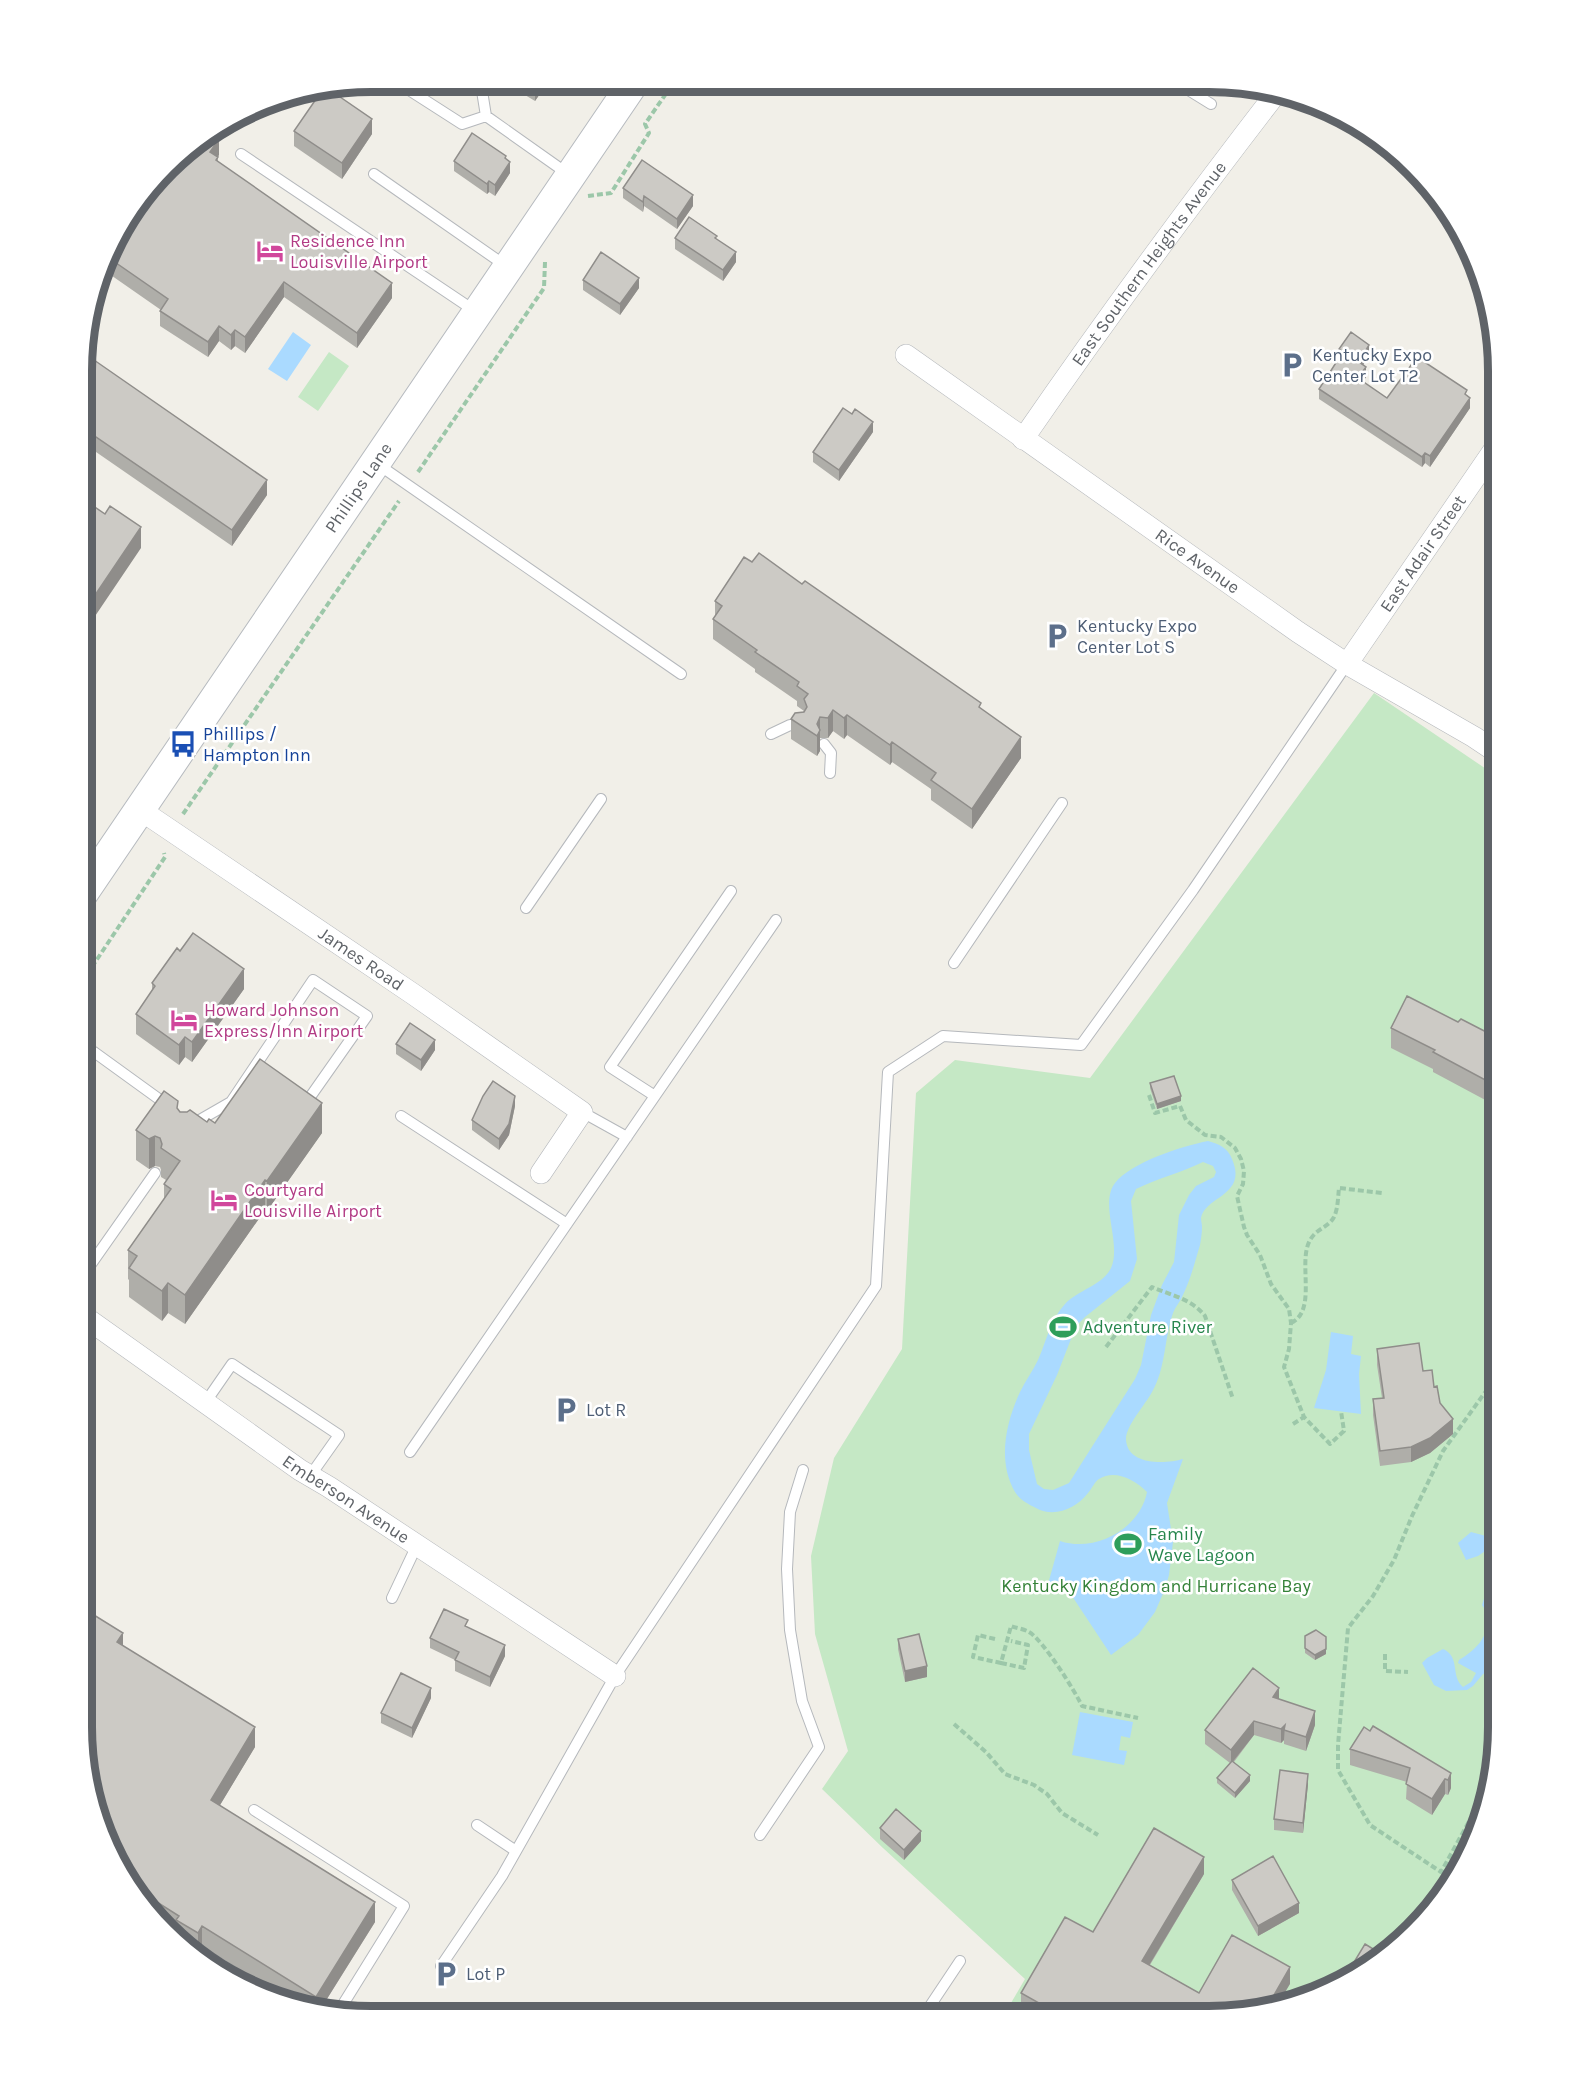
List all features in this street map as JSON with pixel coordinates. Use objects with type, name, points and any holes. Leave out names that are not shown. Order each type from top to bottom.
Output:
[{"type":"main road","name":"Phillips Lane","points":[[92,878],[508,267],[578,186],[629,92]]},
{"type":"street","name":"East Southern Heights Avenue","points":[[1023,439],[1176,222],[1272,99]]},
{"type":"street","name":"Rice Avenue","points":[[906,355],[1192,559],[1347,664],[1488,746]]},
{"type":"street","name":"East Adair Street","points":[[1347,664],[1488,459]]},
{"type":"street","name":"James Road","points":[[139,809],[413,994],[582,1112]]},
{"type":"street","points":[[541,1173],[582,1112]]},
{"type":"street","name":"Emberson Avenue","points":[[92,1322],[310,1476],[615,1676]]},
{"type":"lane","points":[[412,92],[462,124],[486,116]]},
{"type":"lane","points":[[482,92],[486,116],[578,186]]},
{"type":"lane","points":[[1191,92],[1211,105]]},
{"type":"lane","points":[[241,153],[478,313]]},
{"type":"lane","points":[[374,174],[508,267]]},
{"type":"lane","points":[[375,463],[681,674]]},
{"type":"lane","points":[[441,1966],[502,1876],[615,1676],[876,1286],[888,1072],[943,1036],[1081,1046],[1193,890],[1347,664]]},
{"type":"lane","points":[[771,734],[790,725],[800,726]]},
{"type":"lane","points":[[824,744],[831,753],[830,773]]},
{"type":"lane","points":[[526,908],[601,799]]},
{"type":"lane","points":[[954,963],[1062,803]]},
{"type":"lane","points":[[655,1096],[610,1067],[731,891]]},
{"type":"lane","points":[[410,1452],[776,920]]},
{"type":"lane","points":[[184,1135],[192,1123],[231,1102],[261,1067],[313,980],[367,1016],[308,1100],[291,1088]]},
{"type":"lane","points":[[92,1055],[94,1052],[192,1123]]},
{"type":"lane","points":[[582,1112],[627,1137]]},
{"type":"lane","points":[[401,1116],[567,1224]]},
{"type":"lane","points":[[93,1261],[155,1173]]},
{"type":"lane","points":[[206,1403],[232,1364],[339,1435],[310,1476]]},
{"type":"lane","points":[[760,1835],[819,1747],[802,1701],[790,1630],[787,1569],[790,1512],[803,1470]]},
{"type":"lane","points":[[393,1598],[417,1545]]},
{"type":"lane","points":[[254,1810],[404,1906],[343,2004]]},
{"type":"lane","points":[[477,1826],[516,1851]]},
{"type":"lane","points":[[930,2006],[960,1961]]},
{"type":"path","points":[[578,186],[611,193],[649,134],[645,124],[667,92]]},
{"type":"path","points":[[418,472],[544,288],[545,258]]},
{"type":"path","points":[[179,820],[399,501]]},
{"type":"path","points":[[92,967],[165,857],[162,845]]},
{"type":"path","points":[[1149,1095],[1155,1113],[1180,1106],[1186,1120],[1205,1135],[1221,1137],[1235,1148],[1244,1171],[1243,1184],[1237,1196],[1244,1227],[1260,1255],[1271,1284],[1289,1308],[1291,1323],[1289,1349],[1284,1367],[1304,1417],[1330,1444],[1344,1431],[1341,1411]]},
{"type":"path","points":[[1291,1323],[1300,1318],[1304,1307],[1307,1247],[1317,1230],[1329,1223],[1334,1216],[1339,1188],[1382,1193]]},
{"type":"path","points":[[1106,1347],[1152,1287],[1160,1290],[1198,1308],[1204,1316],[1233,1399]]},
{"type":"path","points":[[1474,1812],[1441,1872],[1370,1826],[1338,1770],[1338,1745],[1348,1628],[1373,1596],[1394,1560],[1443,1451],[1488,1388]]},
{"type":"path","points":[[1293,1424],[1304,1417]]},
{"type":"path","points":[[1001,1663],[1011,1626],[1028,1632],[1043,1646],[1062,1676],[1073,1687],[1082,1706],[1138,1718]]},
{"type":"path","points":[[995,1639],[978,1635],[973,1657],[1024,1668],[1028,1645],[1011,1641]]},
{"type":"path","points":[[1385,1654],[1385,1671],[1408,1672]]},
{"type":"path","points":[[954,1724],[986,1752],[1005,1774],[1034,1785],[1047,1794],[1062,1813],[1098,1835]]},
{"type":"green space","points":[[329,352],[349,366],[318,411],[298,397]]},
{"type":"green space","name":"Kentucky Kingdom and Hurricane Bay","points":[[1374,693],[1488,770],[1488,1726],[1482,1781],[1473,1816],[1459,1850],[1430,1896],[1406,1924],[1378,1948],[1332,1977],[1298,1991],[1263,2000],[1208,2006],[1009,2006],[1025,1979],[822,1789],[848,1751],[815,1634],[811,1556],[834,1458],[902,1349],[916,1093],[955,1060],[1090,1078]]},
{"type":"water","points":[[293,332],[311,345],[287,381],[268,369]]},
{"type":"water","points":[[1208,1141],[1226,1149],[1235,1171],[1234,1181],[1224,1194],[1204,1211],[1201,1218],[1200,1245],[1187,1285],[1173,1313],[1157,1383],[1136,1416],[1126,1440],[1133,1455],[1140,1459],[1167,1462],[1183,1459],[1167,1503],[1173,1542],[1169,1575],[1155,1612],[1138,1635],[1111,1655],[1072,1596],[1048,1584],[1060,1541],[1087,1544],[1114,1535],[1135,1517],[1143,1505],[1147,1492],[1124,1477],[1105,1476],[1097,1480],[1077,1504],[1057,1512],[1043,1511],[1027,1503],[1015,1492],[1006,1468],[1005,1442],[1015,1404],[1038,1360],[1052,1323],[1070,1299],[1102,1279],[1111,1268],[1114,1248],[1109,1202],[1115,1183],[1133,1168],[1145,1162]],"holes":[[[1203,1162],[1213,1166],[1216,1172],[1214,1177],[1196,1186],[1179,1215],[1174,1262],[1162,1285],[1151,1315],[1141,1365],[1135,1379],[1069,1483],[1053,1490],[1044,1489],[1037,1484],[1029,1450],[1029,1434],[1057,1375],[1076,1326],[1130,1281],[1137,1259],[1131,1201],[1136,1189]]]},
{"type":"water","points":[[1331,1332],[1353,1336],[1351,1354],[1361,1356],[1359,1374],[1361,1414],[1314,1408],[1326,1370]]},
{"type":"water","points":[[1471,1532],[1488,1537],[1488,1549],[1466,1560],[1458,1543]]},
{"type":"water","points":[[1488,1586],[1488,1614],[1482,1605]]},
{"type":"water","points":[[1488,1624],[1488,1672],[1483,1674],[1467,1690],[1446,1691],[1434,1685],[1422,1663],[1443,1649],[1452,1657],[1459,1683],[1463,1687],[1471,1682],[1476,1673],[1458,1663],[1476,1647]]},
{"type":"water","points":[[1080,1712],[1133,1722],[1130,1738],[1121,1736],[1119,1750],[1127,1751],[1124,1765],[1072,1755]]},
{"type":"building","points":[[334,94],[372,119],[342,163],[294,131],[318,97]]},
{"type":"building","points":[[472,133],[506,156],[505,158],[510,162],[495,185],[489,181],[487,184],[454,161]]},
{"type":"building","name":"Residence Inn Louisville Airport","points":[[218,138],[210,152],[218,157],[216,160],[392,283],[357,333],[284,282],[245,337],[235,330],[231,335],[219,326],[208,342],[160,311],[168,299],[114,261],[129,231],[149,201],[173,173]]},
{"type":"building","points":[[642,160],[693,195],[677,219],[644,196],[643,202],[623,188]]},
{"type":"building","points":[[689,217],[736,252],[723,270],[675,238]]},
{"type":"building","points":[[601,252],[639,278],[620,304],[583,280]]},
{"type":"building","points":[[1351,332],[1369,345],[1359,362],[1366,367],[1358,378],[1387,398],[1417,357],[1467,390],[1465,394],[1470,398],[1430,456],[1425,453],[1422,457],[1319,389],[1343,352],[1339,349]]},
{"type":"building","points":[[94,360],[267,480],[232,530],[92,434],[92,363]]},
{"type":"building","points":[[843,408],[852,414],[855,409],[873,422],[839,470],[813,452]]},
{"type":"building","points":[[92,505],[105,514],[110,506],[141,527],[92,600]]},
{"type":"building","points":[[759,553],[802,584],[805,581],[981,703],[979,707],[1021,737],[972,809],[931,780],[936,773],[892,742],[890,745],[847,715],[844,718],[833,710],[828,718],[820,717],[817,724],[820,730],[817,736],[791,719],[795,713],[804,712],[807,707],[804,699],[808,694],[797,686],[799,682],[755,652],[757,650],[713,619],[722,606],[715,601],[744,557],[752,562]]},
{"type":"building","name":"Howard Johnson Express/Inn Airport","points":[[193,933],[244,969],[192,1042],[185,1037],[179,1045],[136,1014],[155,986],[152,983],[177,948],[180,951]]},
{"type":"building","points":[[1407,996],[1458,1022],[1461,1019],[1488,1033],[1488,1081],[1433,1052],[1435,1050],[1391,1028]]},
{"type":"building","points":[[410,1023],[435,1040],[421,1060],[396,1044]]},
{"type":"building","name":"Courtyard Louisville Airport","points":[[260,1059],[322,1103],[185,1295],[168,1283],[162,1291],[129,1268],[137,1256],[128,1250],[171,1189],[164,1184],[180,1161],[161,1148],[160,1138],[155,1136],[149,1139],[136,1130],[164,1091],[178,1101],[177,1108],[180,1112],[190,1110],[207,1122],[209,1119],[215,1123]]},
{"type":"building","points":[[1174,1076],[1181,1096],[1157,1104],[1150,1083]]},
{"type":"building","points":[[493,1081],[515,1096],[509,1124],[499,1139],[472,1120]]},
{"type":"building","points":[[1419,1343],[1423,1371],[1432,1370],[1434,1387],[1437,1386],[1440,1403],[1453,1419],[1430,1438],[1411,1447],[1380,1451],[1373,1399],[1384,1398],[1377,1349]]},
{"type":"building","points":[[444,1609],[468,1620],[465,1626],[505,1645],[490,1677],[455,1660],[459,1652],[430,1638]]},
{"type":"building","points":[[92,1614],[123,1633],[117,1642],[255,1727],[211,1800],[375,1902],[316,1997],[202,1926],[198,1933],[176,1920],[179,1916],[151,1898],[129,1866],[120,1850],[101,1799],[92,1745]]},
{"type":"building","points":[[1316,1630],[1326,1637],[1326,1649],[1315,1655],[1305,1648],[1305,1636]]},
{"type":"building","points":[[919,1634],[927,1666],[905,1671],[898,1639]]},
{"type":"building","points":[[1253,1668],[1279,1688],[1273,1697],[1315,1711],[1306,1737],[1284,1730],[1285,1725],[1281,1729],[1254,1721],[1231,1750],[1205,1730]]},
{"type":"building","points":[[401,1673],[431,1688],[412,1728],[381,1713]]},
{"type":"building","points":[[1373,1726],[1451,1773],[1432,1799],[1406,1784],[1410,1768],[1350,1749],[1364,1727],[1370,1731]]},
{"type":"building","points":[[1232,1761],[1250,1775],[1235,1793],[1217,1778]]},
{"type":"building","points":[[1280,1770],[1308,1774],[1303,1823],[1274,1819]]},
{"type":"building","points":[[896,1809],[921,1831],[904,1850],[880,1828]]},
{"type":"building","points":[[1154,1828],[1204,1857],[1142,1961],[1199,1993],[1232,1935],[1290,1967],[1272,1998],[1227,2005],[1037,2006],[1039,2003],[1021,1993],[1065,1917],[1093,1932]]},
{"type":"building","points":[[1273,1856],[1299,1903],[1258,1926],[1232,1880]]},
{"type":"building","points":[[1365,1944],[1375,1950],[1363,1958],[1352,1965]]},
{"type":"place","name":"Residence Inn Louisville Airport","points":[[270,251]]},
{"type":"place","name":"Kentucky Expo Center Lot T2","points":[[1292,365]]},
{"type":"place","name":"Kentucky Expo Center Lot S","points":[[1057,636]]},
{"type":"place","name":"Phillips / Hampton Inn","points":[[183,744]]},
{"type":"place","name":"Howard Johnson Express/Inn Airport","points":[[184,1020]]},
{"type":"place","name":"Courtyard Louisville Airport","points":[[224,1200]]},
{"type":"place","name":"Adventure River","points":[[1063,1327]]},
{"type":"place","name":"Lot R","points":[[566,1410]]},
{"type":"place","name":"Family Wave Lagoon","points":[[1128,1544]]},
{"type":"place","name":"Lot P","points":[[446,1974]]}]
